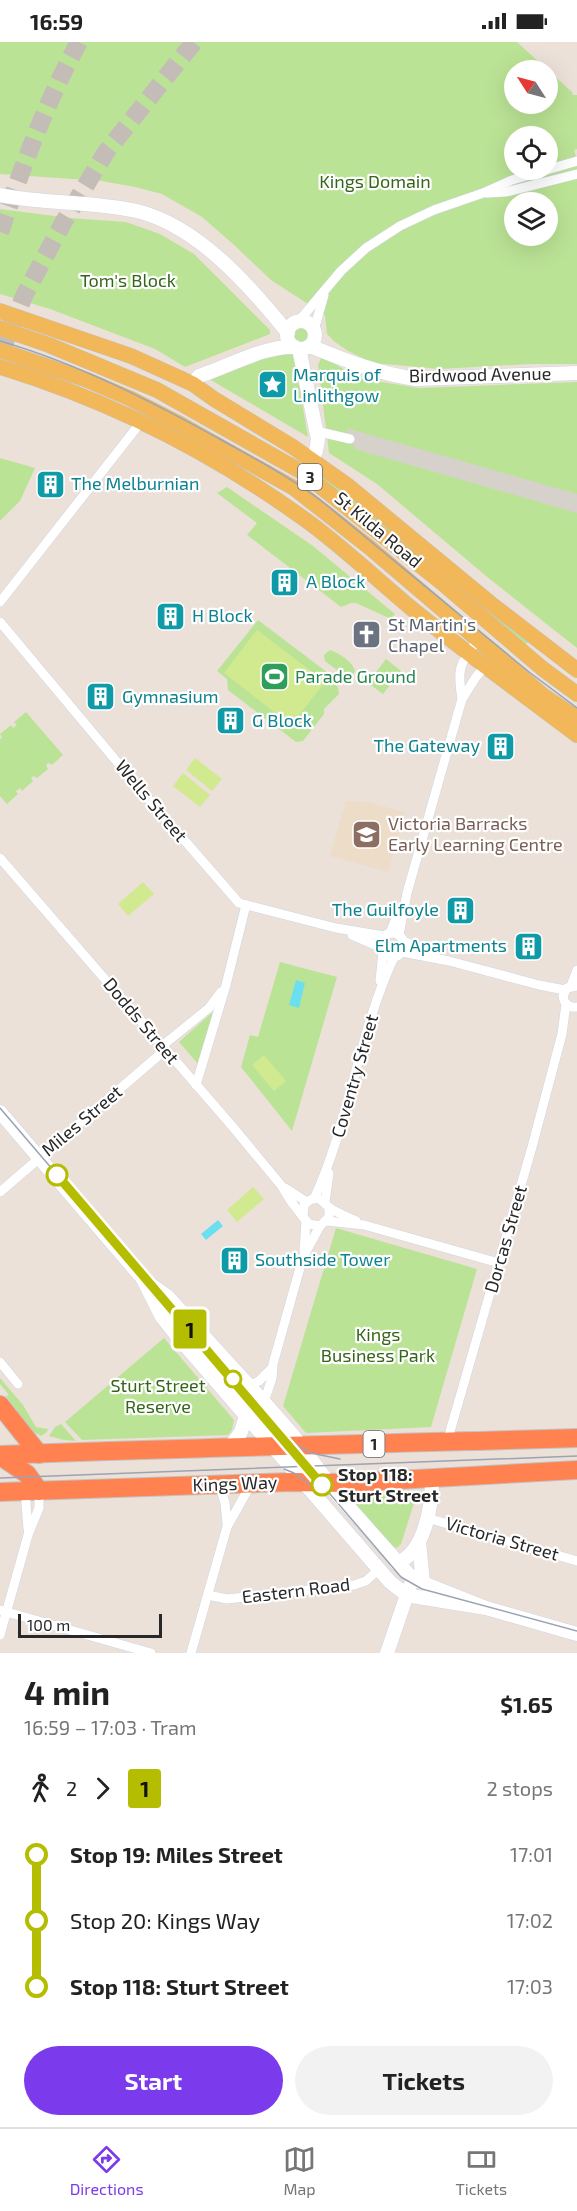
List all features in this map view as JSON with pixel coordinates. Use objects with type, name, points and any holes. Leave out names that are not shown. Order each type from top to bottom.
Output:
[{"type":"highway","points":[[0,1405],[39,1454]]},
{"type":"highway","name":"Kings Way","points":[[0,1456],[230,1447],[577,1438]]},
{"type":"highway","points":[[0,1456],[27,1474],[32,1491]]},
{"type":"highway","name":"Kings Way","points":[[0,1492],[219,1484],[328,1483],[577,1470]]},
{"type":"main road","name":"St Kilda Road","points":[[0,311],[131,356],[193,384],[307,466],[543,669],[577,694]]},
{"type":"main road","name":"St Kilda Road","points":[[0,328],[49,345],[157,390],[307,466],[374,506],[490,603],[577,670]]},
{"type":"main road","name":"St Kilda Road","points":[[0,350],[87,380],[149,407],[294,489],[369,547],[472,647]]},
{"type":"main road","name":"St Kilda Road","points":[[0,367],[80,395],[141,422],[231,471],[303,518],[490,661],[577,735]]},
{"type":"main road","points":[[157,390],[214,399]]},
{"type":"main road","points":[[141,422],[149,407]]},
{"type":"main road","points":[[294,489],[307,466]]},
{"type":"main road","name":"St Kilda Road","points":[[490,661],[577,718]]},
{"type":"street","points":[[193,384],[199,376],[274,347],[332,280],[366,248],[400,226],[434,210],[512,180],[577,161]]},
{"type":"street","points":[[483,193],[506,192],[577,174]]},
{"type":"street","points":[[0,195],[119,208],[155,217],[177,227],[200,240],[259,299],[292,328]]},
{"type":"street","points":[[307,342],[332,280]]},
{"type":"street","points":[[292,328],[309,324],[307,381],[317,446],[307,466]]},
{"type":"street","points":[[292,328],[290,343],[307,342]]},
{"type":"street","points":[[261,353],[307,342]]},
{"type":"street","name":"Birdwood Avenue","points":[[307,342],[332,352],[349,363],[382,373],[416,379],[577,373]]},
{"type":"street","points":[[0,602],[141,422]]},
{"type":"street","points":[[316,431],[351,439]]},
{"type":"street","name":"Wells Street","points":[[0,622],[234,898],[246,905],[336,928],[394,937],[449,960],[539,985],[571,987]]},
{"type":"street","points":[[462,699],[459,677],[463,660],[472,647]]},
{"type":"street","points":[[394,937],[462,699],[470,684],[490,661]]},
{"type":"street","name":"Dodds Street","points":[[2,865],[196,1085],[281,1185],[304,1219]]},
{"type":"street","name":"Miles Street","points":[[196,1085],[226,985],[246,905]]},
{"type":"street","name":"Wells Street","points":[[336,928],[398,954],[449,960]]},
{"type":"street","name":"Coventry Street","points":[[327,1205],[330,1162],[379,989],[382,949],[394,937]]},
{"type":"street","name":"Coventry Street","points":[[379,989],[398,954],[394,937]]},
{"type":"street","points":[[571,987],[577,970]]},
{"type":"street","name":"Miles Street","points":[[0,1192],[209,1008],[226,985]]},
{"type":"street","name":"Wells Street","points":[[539,985],[570,1005]]},
{"type":"street","name":"Dorcas Street","points":[[447,1442],[532,1147],[570,1005],[571,987]]},
{"type":"street","points":[[0,1112],[143,1279],[167,1296],[264,1402],[328,1483],[396,1563],[418,1581],[486,1608],[577,1634]]},
{"type":"street","name":"Coventry Street","points":[[310,1200],[330,1162]]},
{"type":"street","name":"Dodds Street","points":[[281,1185],[310,1200]]},
{"type":"street","points":[[264,1402],[303,1257],[302,1209],[310,1200],[327,1205],[364,1225],[499,1263]]},
{"type":"street","points":[[303,1257],[323,1223],[327,1205]]},
{"type":"street","points":[[304,1219],[312,1226],[323,1223],[364,1225]]},
{"type":"street","points":[[143,1279],[162,1317],[396,1587],[407,1594],[428,1599],[486,1608]]},
{"type":"street","points":[[0,1362],[18,1384]]},
{"type":"street","points":[[249,1386],[259,1381],[272,1368]]},
{"type":"street","points":[[230,1447],[242,1431],[246,1416]]},
{"type":"street","points":[[396,1563],[409,1557],[419,1542],[431,1500],[432,1479]]},
{"type":"street","points":[[219,1484],[225,1503],[226,1527]]},
{"type":"street","points":[[191,1653],[226,1527],[251,1484]]},
{"type":"street","points":[[0,1635],[3,1611],[39,1508],[32,1491]]},
{"type":"street","name":"Victoria Street","points":[[427,1518],[577,1561]]},
{"type":"street","points":[[387,1653],[407,1594],[418,1581],[419,1542]]},
{"type":"street","name":"Eastern Road","points":[[208,1595],[227,1599],[354,1585],[366,1581],[379,1569]]},
{"type":"street","points":[[3,1611],[151,1653]]},
{"type":"shaded area","points":[[346,428],[577,494],[577,513],[355,449]]},
{"type":"shaded area","name":"Victoria Barracks Early Learning Centre","points":[[346,801],[367,802],[404,812],[388,872],[330,856]]},
{"type":"green space","name":"Kings Domain","points":[[0,42],[517,42],[537,60],[504,60],[504,114],[558,114],[558,79],[573,93],[572,95],[577,95],[577,149],[574,150],[577,159],[577,364],[440,369],[373,363],[335,342],[327,334],[325,315],[271,280],[202,217],[162,194],[101,181],[0,174]]},
{"type":"green space","name":"Tom's Block","points":[[0,209],[126,222],[160,234],[194,254],[270,330],[270,334],[185,367],[155,349],[50,309],[0,294]]},
{"type":"green space","points":[[301,326],[307,329],[310,335],[307,341],[301,344],[295,341],[292,335],[295,329]]},
{"type":"green space","points":[[294,353],[297,355],[308,437],[209,379],[261,359]]},
{"type":"green space","points":[[322,356],[358,378],[419,388],[577,382],[577,648],[486,576],[377,484],[329,453],[318,365]]},
{"type":"green space","points":[[0,458],[35,468],[20,501],[0,521]]},
{"type":"green space","points":[[325,475],[530,640],[523,647],[320,479]]},
{"type":"green space","points":[[227,487],[313,546],[395,614],[391,619],[356,603],[341,607],[247,535],[257,523],[217,493]]},
{"type":"green space","points":[[258,620],[336,679],[339,694],[324,709],[324,714],[303,741],[296,742],[228,690],[227,679],[217,671]]},
{"type":"green space","name":"Parade Ground","points":[[257,630],[325,682],[291,725],[224,673]]},
{"type":"green space","points":[[330,650],[352,664],[355,671],[352,676],[345,676],[325,661],[324,655]]},
{"type":"green space","points":[[386,659],[401,671],[383,694],[368,683]]},
{"type":"green space","points":[[26,712],[63,755],[52,765],[49,763],[46,765],[48,769],[37,778],[34,776],[31,778],[33,781],[22,791],[20,788],[16,791],[18,794],[7,804],[0,796],[0,739],[2,738],[0,734],[11,725],[13,728],[17,725],[14,722]]},
{"type":"green space","points":[[195,758],[222,779],[212,791],[186,770]]},
{"type":"green space","points":[[183,773],[210,795],[200,807],[173,786]]},
{"type":"green space","points":[[143,882],[154,894],[128,916],[118,904]]},
{"type":"green space","points":[[280,962],[337,977],[292,1131],[241,1067],[250,1035],[258,1037]]},
{"type":"green space","points":[[214,1011],[199,1065],[179,1042]]},
{"type":"green space","points":[[264,1055],[286,1081],[274,1091],[252,1065]]},
{"type":"green space","points":[[253,1187],[264,1199],[237,1222],[227,1210]]},
{"type":"green space","name":"Kings Business Park","points":[[336,1228],[477,1269],[431,1427],[306,1433],[283,1406]]},
{"type":"green space","name":"Sturt Street Reserve","points":[[164,1338],[234,1420],[232,1430],[228,1435],[82,1440],[65,1422]]},
{"type":"green space","points":[[0,1378],[23,1405],[36,1427],[48,1429],[47,1432],[41,1436],[34,1432],[6,1396],[9,1395],[0,1384]]},
{"type":"green space","points":[[61,1424],[76,1441],[49,1436],[55,1427]]},
{"type":"green space","points":[[414,1493],[415,1500],[401,1544],[397,1548],[392,1546],[354,1502],[355,1494]]},
{"type":"water","points":[[296,980],[305,983],[299,1008],[289,1005]]},
{"type":"water","points":[[218,1220],[223,1226],[206,1240],[201,1234]]},
{"type":"tunnel","points":[[0,232],[45,112],[79,42]]},
{"type":"tunnel","points":[[0,354],[25,294],[63,223],[106,152],[194,42]]},
{"type":"tram line","points":[[0,341],[58,361],[115,385],[198,427],[292,480],[329,507],[529,672],[577,708]]},
{"type":"tram line","points":[[0,1108],[401,1577],[422,1589],[577,1631]]},
{"type":"tram line","name":"1","points":[[57,1175],[322,1485]]},
{"type":"tram line","points":[[287,1440],[311,1453],[340,1459]]},
{"type":"tram line","points":[[0,1478],[577,1456]]},
{"type":"tram line","points":[[284,1469],[294,1473],[321,1493]]},
{"type":"place","name":"Marquis of Linlithgow","points":[[272,385]]},
{"type":"place","name":"The Melburnian","points":[[50,484]]},
{"type":"place","name":"A Block","points":[[285,582]]},
{"type":"place","name":"H Block","points":[[171,616]]},
{"type":"place","name":"St Martin's Chapel","points":[[367,635]]},
{"type":"place","name":"Parade Ground","points":[[274,677]]},
{"type":"place","name":"Gymnasium","points":[[101,697]]},
{"type":"place","name":"G Block","points":[[231,721]]},
{"type":"place","name":"The Gateway","points":[[501,746]]},
{"type":"place","name":"Victoria Barracks Early Learning Centre","points":[[367,834]]},
{"type":"place","name":"The Guilfoyle","points":[[460,910]]},
{"type":"place","name":"Elm Apartments","points":[[528,946]]},
{"type":"place","name":"Southside Tower","points":[[234,1260]]},
{"type":"place","name":"Stop 118: Sturt Street","points":[[322,1485]]}]
